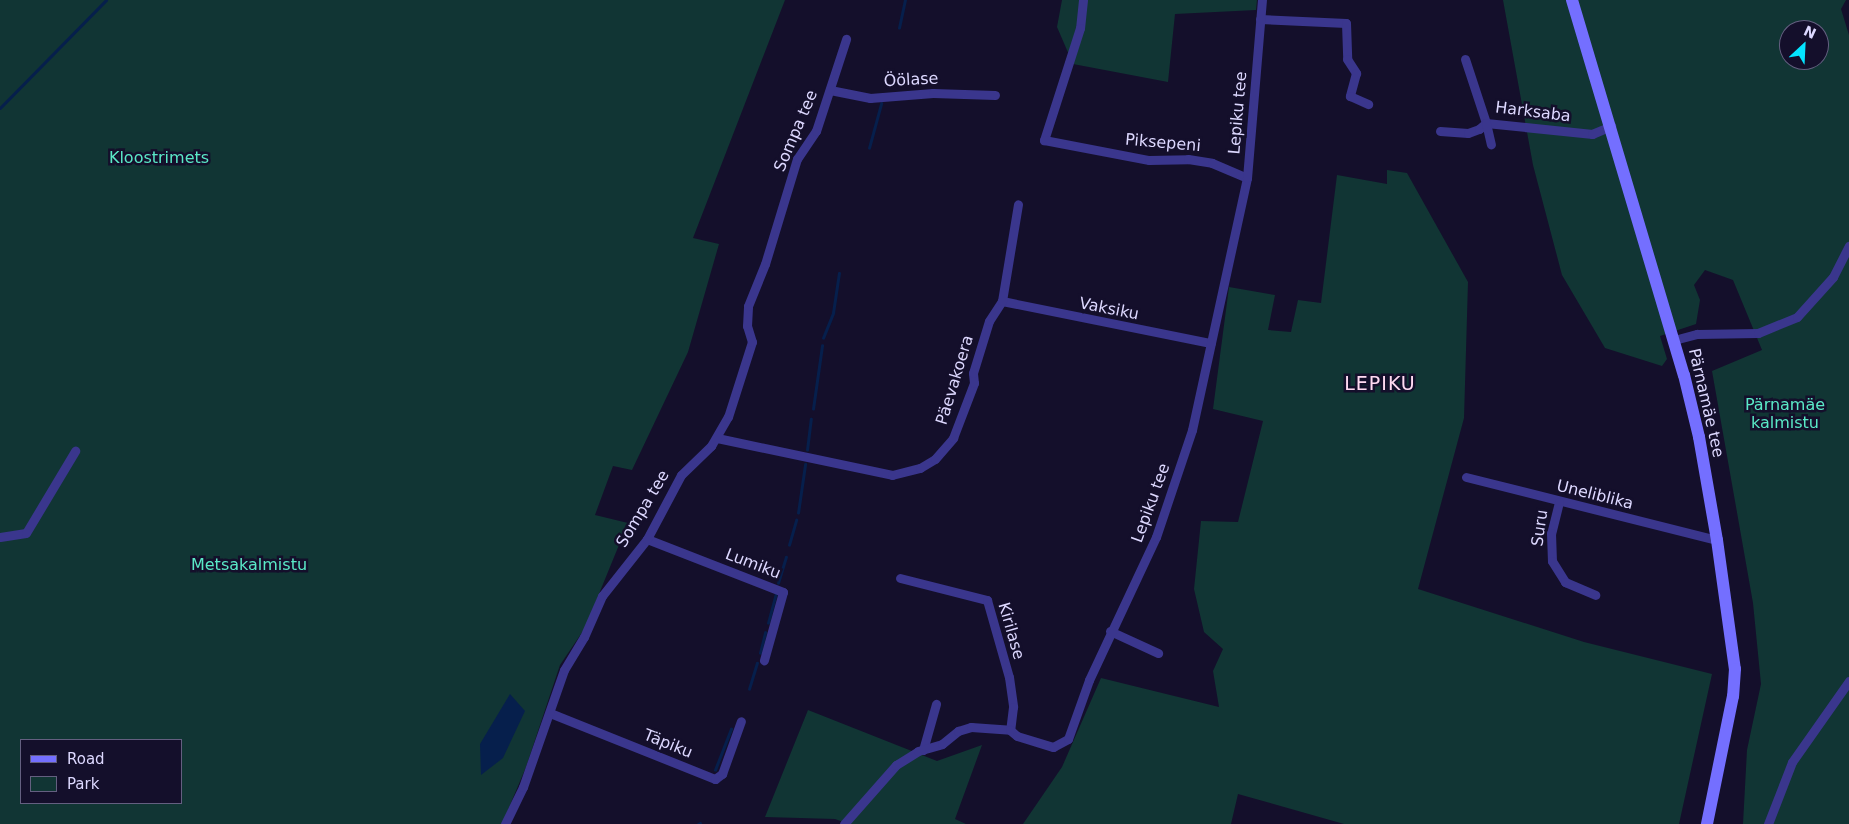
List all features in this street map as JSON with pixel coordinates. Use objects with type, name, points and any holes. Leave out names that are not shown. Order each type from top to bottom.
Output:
[{"type":"main road","name":"Pärnamäe tee","points":[[1572,0],[1674,340],[1699,437],[1717,540],[1735,669],[1733,696],[1707,824]]},
{"type":"street","name":"Piksepeni","points":[[1084,0],[1080,28],[1044,140],[1149,160],[1188,159],[1212,163],[1247,178]]},
{"type":"street","name":"Lepiku tee","points":[[844,824],[885,774],[923,750],[932,749],[958,731],[970,726],[1010,730],[1017,736],[1053,747],[1068,739],[1110,631],[1148,556],[1173,490],[1192,430],[1247,178],[1262,0]]},
{"type":"street","points":[[1260,19],[1346,23],[1348,59],[1356,73],[1350,96],[1368,104]]},
{"type":"street","name":"Sompa tee","points":[[505,824],[550,713],[564,670],[584,637],[602,596],[647,539],[681,474],[717,438],[728,416],[752,342],[747,326],[748,306],[765,264],[797,158],[816,131],[846,39]]},
{"type":"street","name":"Harksaba","points":[[1465,59],[1486,123],[1592,134],[1611,126]]},
{"type":"street","name":"Öölase","points":[[830,90],[870,98],[933,93],[995,95]]},
{"type":"street","points":[[1440,131],[1468,133],[1479,129],[1486,123],[1491,144]]},
{"type":"street","name":"Päevakoera","points":[[717,438],[892,475],[920,468],[935,459],[952,438],[974,383],[973,374],[990,320],[1002,301],[1018,204]]},
{"type":"street","points":[[1674,340],[1697,334],[1758,333],[1796,317],[1833,277],[1849,246]]},
{"type":"street","name":"Vaksiku","points":[[1002,301],[1211,343]]},
{"type":"street","points":[[0,537],[26,533],[75,451]]},
{"type":"street","name":"Uneliblika","points":[[1466,477],[1559,502],[1717,540]]},
{"type":"street","name":"Suru","points":[[1559,502],[1551,533],[1552,561],[1565,582],[1595,596]]},
{"type":"street","name":"Lumiku","points":[[647,539],[783,592],[764,660]]},
{"type":"street","name":"Kirilase","points":[[900,578],[987,600],[1009,677],[1014,708],[1010,730]]},
{"type":"street","points":[[1110,631],[1158,653]]},
{"type":"street","points":[[1768,824],[1792,762],[1849,681]]},
{"type":"street","points":[[923,750],[936,704]]},
{"type":"street","name":"Täpiku","points":[[550,713],[715,779],[722,774],[741,721]]},
{"type":"green space","points":[[0,0],[785,0],[693,238],[719,244],[688,352],[632,470],[613,466],[595,515],[628,523],[585,628],[560,665],[526,767],[502,824],[0,824]]},
{"type":"green space","points":[[1062,0],[1257,0],[1256,10],[1175,14],[1168,82],[1073,64],[1057,27]]},
{"type":"green space","name":"Pärnamäe kalmistu","points":[[1503,0],[1846,0],[1841,9],[1849,35],[1849,824],[1743,824],[1747,750],[1761,684],[1753,603],[1712,371],[1762,350],[1733,280],[1705,270],[1694,285],[1700,300],[1696,324],[1660,336],[1667,359],[1662,366],[1605,348],[1562,275],[1533,165]]},
{"type":"green space","points":[[1387,170],[1407,173],[1468,282],[1464,418],[1418,589],[1584,642],[1712,674],[1679,824],[1344,824],[1238,794],[1231,824],[1023,824],[1062,767],[1101,678],[1219,707],[1213,671],[1223,649],[1204,632],[1194,589],[1201,521],[1238,522],[1263,421],[1213,409],[1229,287],[1275,295],[1268,330],[1291,332],[1298,300],[1321,303],[1337,175],[1387,184]]},
{"type":"green space","points":[[808,710],[937,761],[982,745],[955,819],[966,824],[849,824],[835,819],[765,817]]},
{"type":"water","points":[[510,694],[525,711],[503,758],[481,775],[480,744]]},
{"type":"waterway","points":[[0,108],[106,0]]},
{"type":"waterway","points":[[899,28],[905,0]]},
{"type":"waterway","points":[[869,148],[881,104]]},
{"type":"waterway","points":[[823,338],[833,313],[839,273]]},
{"type":"waterway","points":[[813,409],[822,346]]},
{"type":"waterway","points":[[807,450],[811,419]]},
{"type":"waterway","points":[[798,513],[805,465]]},
{"type":"waterway","points":[[789,545],[796,520]]},
{"type":"waterway","points":[[778,583],[786,557]]},
{"type":"waterway","points":[[768,623],[776,593]]},
{"type":"waterway","points":[[760,653],[765,633]]},
{"type":"waterway","points":[[749,689],[757,663]]},
{"type":"waterway","points":[[715,770],[731,729]]},
{"type":"district","name":"LEPIKU","points":[[1380,384]]},
{"type":"park label","name":"Kloostrimets","points":[[159,158]]},
{"type":"park label","name":"Metsakalmistu","points":[[249,565]]}]
